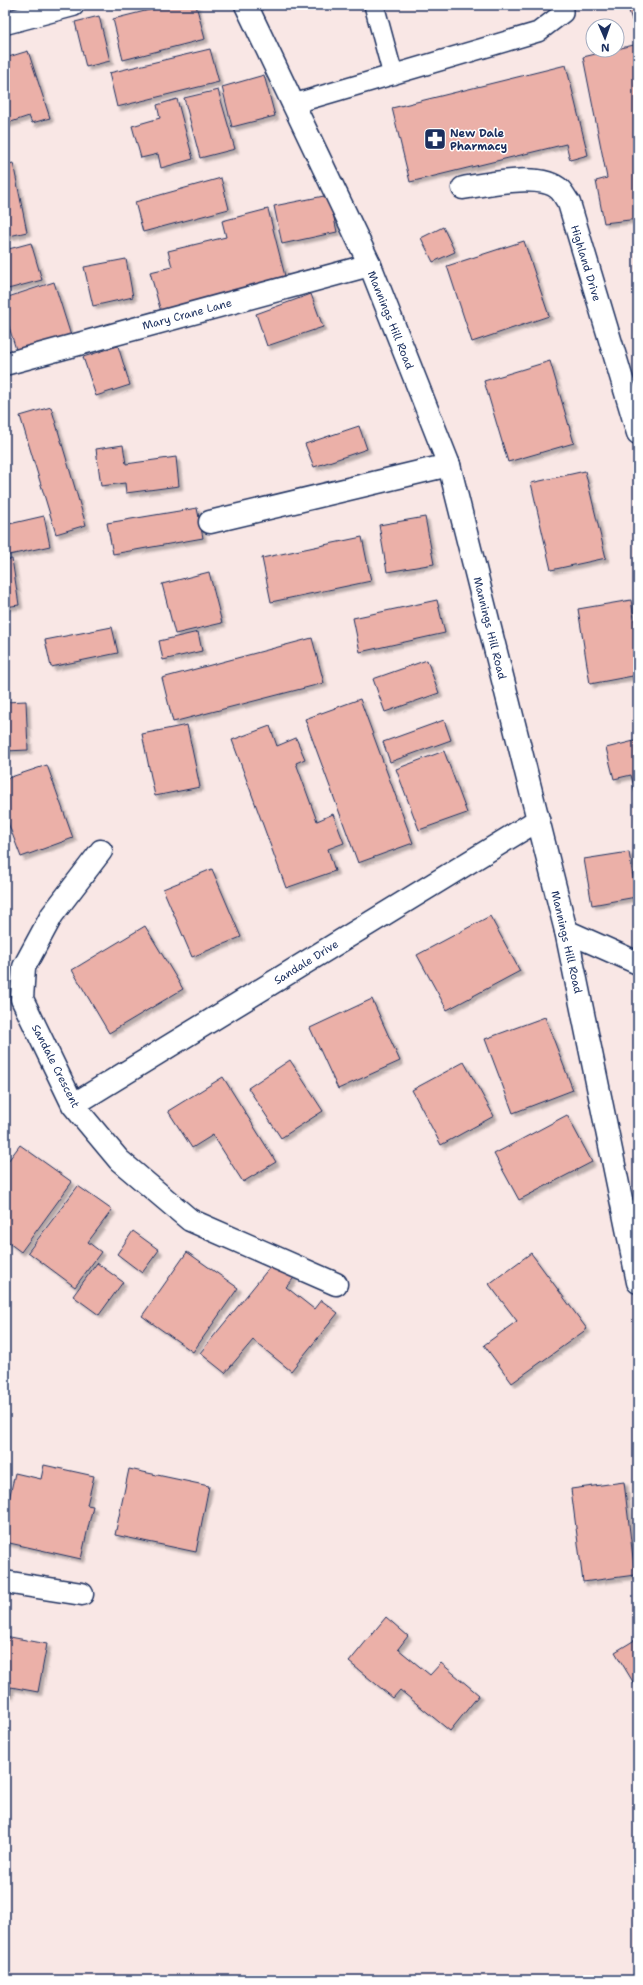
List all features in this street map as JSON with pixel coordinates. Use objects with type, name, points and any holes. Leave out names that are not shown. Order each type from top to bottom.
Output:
[{"type":"street","points":[[5,23],[73,5]]},
{"type":"street","name":"Mannings Hill Road","points":[[246,5],[370,265],[449,465],[566,931],[638,1282]]},
{"type":"street","name":"Highland Drive","points":[[463,188],[505,182],[542,181],[560,189],[569,203],[638,433]]},
{"type":"street","name":"Mary Crane Lane","points":[[5,364],[370,265]]},
{"type":"street","points":[[210,522],[449,465]]},
{"type":"street","name":"Sandale Drive","points":[[73,1105],[538,820]]},
{"type":"street","name":"Sandale Crescent","points":[[101,851],[52,915],[24,968],[14,994],[73,1105],[119,1160],[190,1220],[336,1284]]},
{"type":"street","points":[[566,931],[638,963]]},
{"type":"street","points":[[5,1582],[82,1594]]},
{"type":"lane","points":[[293,104],[538,32],[563,13],[563,5]]},
{"type":"lane","points":[[377,6],[393,75]]},
{"type":"building","points":[[169,5],[196,5],[205,39],[123,60],[113,19]]},
{"type":"building","points":[[627,5],[638,5],[638,21],[633,23]]},
{"type":"building","points":[[99,16],[110,61],[86,67],[75,22]]},
{"type":"building","points":[[638,44],[638,219],[604,223],[596,181],[607,178],[583,57],[625,58],[625,47]]},
{"type":"building","points":[[210,49],[219,82],[117,107],[109,73]]},
{"type":"building","points":[[28,51],[50,118],[32,123],[29,116],[5,124],[5,58]]},
{"type":"building","points":[[566,65],[588,155],[570,160],[566,144],[410,182],[392,108]]},
{"type":"building","points":[[264,75],[275,116],[232,127],[222,87]]},
{"type":"building","points":[[218,90],[235,149],[200,158],[184,98]]},
{"type":"building","points":[[177,99],[193,159],[161,168],[158,154],[141,158],[132,126],[160,118],[157,105]]},
{"type":"building","points":[[13,163],[27,232],[5,237],[5,165]]},
{"type":"building","points":[[221,178],[229,209],[143,232],[135,202]]},
{"type":"building","points":[[329,195],[337,232],[282,244],[274,206]]},
{"type":"building","points":[[268,209],[286,280],[161,312],[150,272],[172,267],[168,251],[226,237],[222,221]]},
{"type":"building","points":[[443,227],[455,252],[433,262],[421,238]]},
{"type":"building","points":[[524,241],[549,316],[472,342],[447,266]]},
{"type":"building","points":[[31,243],[42,280],[8,289],[5,279],[5,250]]},
{"type":"building","points":[[126,259],[133,297],[93,306],[84,267]]},
{"type":"building","points":[[54,282],[72,339],[18,356],[5,314],[5,298]]},
{"type":"building","points":[[311,294],[323,327],[267,346],[256,314]]},
{"type":"building","points":[[118,346],[130,385],[96,396],[83,357]]},
{"type":"building","points":[[550,361],[574,443],[508,462],[484,381]]},
{"type":"building","points":[[51,407],[86,525],[56,534],[20,416]]},
{"type":"building","points":[[359,426],[367,449],[314,467],[305,444]]},
{"type":"building","points":[[123,445],[126,464],[176,457],[179,486],[126,493],[125,483],[101,486],[96,449]]},
{"type":"building","points":[[585,471],[606,558],[551,570],[531,483]]},
{"type":"building","points":[[197,508],[203,538],[113,554],[107,523]]},
{"type":"building","points":[[44,516],[50,546],[5,556],[5,525]]},
{"type":"building","points":[[425,517],[434,564],[387,572],[379,525]]},
{"type":"building","points":[[362,537],[371,581],[271,602],[262,558]]},
{"type":"building","points":[[12,559],[19,605],[5,607],[5,560]]},
{"type":"building","points":[[209,572],[222,623],[175,634],[162,584]]},
{"type":"building","points":[[437,600],[445,633],[360,652],[353,618]]},
{"type":"building","points":[[631,600],[638,643],[638,675],[590,684],[578,609]]},
{"type":"building","points":[[112,627],[118,653],[51,667],[45,640]]},
{"type":"building","points":[[198,632],[202,651],[163,660],[159,641]]},
{"type":"building","points":[[312,638],[324,683],[173,722],[162,678]]},
{"type":"building","points":[[427,660],[439,693],[385,712],[373,679]]},
{"type":"building","points":[[360,699],[413,843],[358,863],[305,719]]},
{"type":"building","points":[[26,701],[28,750],[5,751],[5,702]]},
{"type":"building","points":[[444,720],[451,740],[390,762],[383,742]]},
{"type":"building","points":[[187,725],[200,787],[155,796],[142,734]]},
{"type":"building","points":[[270,726],[277,746],[296,738],[305,759],[296,763],[317,821],[333,814],[344,843],[328,849],[335,871],[286,888],[232,740]]},
{"type":"building","points":[[638,740],[638,804],[631,775],[614,779],[606,748]]},
{"type":"building","points":[[444,751],[467,813],[419,830],[396,769]]},
{"type":"building","points":[[47,765],[73,838],[21,857],[5,815],[5,779]]},
{"type":"building","points":[[629,852],[636,897],[592,905],[584,859]]},
{"type":"building","points":[[212,869],[241,937],[192,957],[163,889]]},
{"type":"building","points":[[490,916],[520,971],[447,1010],[417,955]]},
{"type":"building","points":[[145,926],[183,989],[109,1033],[72,970]]},
{"type":"building","points":[[372,999],[400,1061],[338,1089],[310,1028]]},
{"type":"building","points":[[545,1017],[573,1090],[513,1113],[485,1039]]},
{"type":"building","points":[[290,1060],[323,1111],[281,1138],[248,1088]]},
{"type":"building","points":[[464,1062],[494,1116],[441,1145],[412,1090]]},
{"type":"building","points":[[223,1077],[276,1162],[243,1182],[213,1135],[192,1148],[168,1111]]},
{"type":"building","points":[[567,1115],[592,1162],[519,1200],[494,1154]]},
{"type":"building","points":[[20,1145],[72,1182],[21,1252],[5,1240],[5,1165]]},
{"type":"building","points":[[78,1186],[112,1210],[88,1242],[101,1252],[75,1287],[28,1252]]},
{"type":"building","points":[[133,1231],[159,1250],[142,1273],[117,1254]]},
{"type":"building","points":[[187,1252],[238,1288],[193,1352],[142,1316]]},
{"type":"building","points":[[531,1253],[587,1329],[512,1383],[484,1345],[517,1321],[489,1284]]},
{"type":"building","points":[[274,1262],[294,1278],[286,1287],[314,1309],[321,1300],[338,1313],[291,1371],[253,1340],[225,1373],[200,1353]]},
{"type":"building","points":[[97,1263],[123,1282],[99,1315],[73,1296]]},
{"type":"building","points":[[44,1465],[94,1476],[87,1505],[93,1506],[81,1559],[5,1542],[5,1517],[15,1473],[41,1479]]},
{"type":"building","points":[[129,1469],[209,1486],[196,1552],[115,1535]]},
{"type":"building","points":[[624,1482],[635,1575],[583,1582],[571,1489]]},
{"type":"building","points":[[386,1617],[408,1636],[398,1649],[430,1675],[441,1663],[479,1695],[450,1731],[400,1690],[393,1698],[349,1662]]},
{"type":"building","points":[[5,1636],[47,1644],[38,1692],[11,1687],[10,1695],[5,1694]]},
{"type":"building","points":[[638,1638],[638,1690],[615,1652]]},
{"type":"place","name":"New Dale Pharmacy","points":[[435,139]]}]
